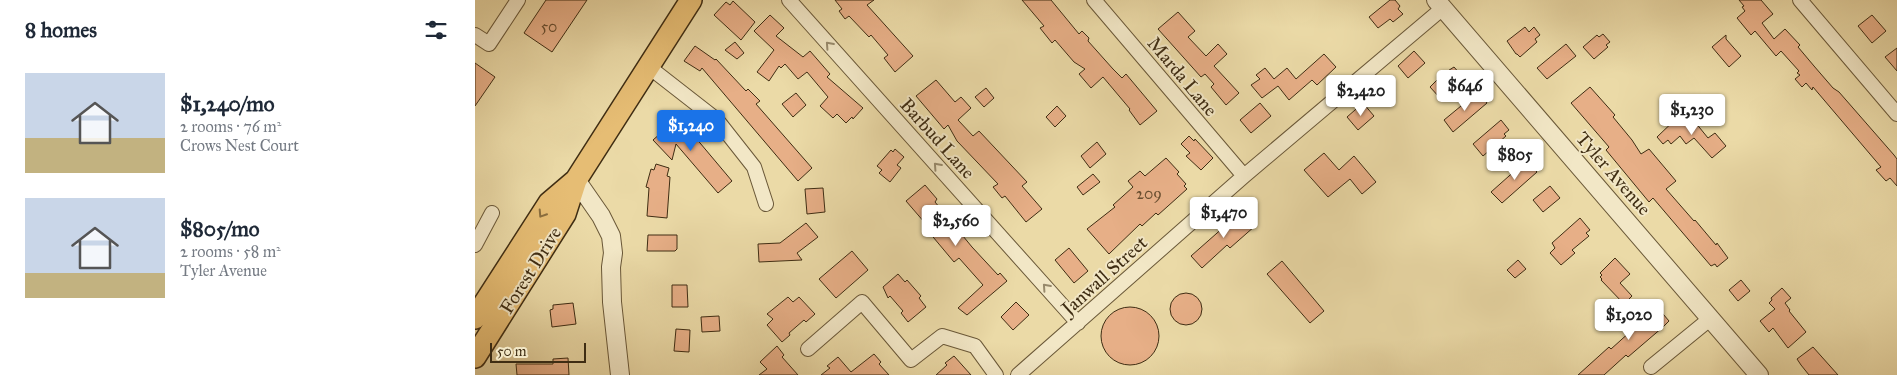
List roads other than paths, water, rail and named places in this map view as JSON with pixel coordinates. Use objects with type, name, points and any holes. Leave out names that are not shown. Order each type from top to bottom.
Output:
[{"type":"main road","name":"Forest Drive","points":[[475,357],[565,214],[577,180],[691,0]]},
{"type":"main road","name":"Forest Drive","points":[[475,318],[549,203],[577,180]]},
{"type":"street","points":[[475,35],[489,44],[518,0]]},
{"type":"street","name":"Barbud Lane","points":[[789,0],[1078,323]]},
{"type":"street","name":"Marda Lane","points":[[1094,0],[1244,176]]},
{"type":"street","points":[[1800,0],[1897,114]]},
{"type":"street","name":"Janwall Street","points":[[1018,375],[1440,4]]},
{"type":"street","name":"Tyler Avenue","points":[[1440,4],[1759,375]]},
{"type":"street","points":[[649,67],[717,120],[754,167],[766,204]]},
{"type":"street","points":[[577,180],[601,216],[611,236],[613,253],[611,267],[612,302],[620,375]]},
{"type":"street","points":[[475,245],[492,213]]},
{"type":"street","points":[[808,348],[862,302],[911,360],[942,336],[975,346],[996,375]]},
{"type":"street","points":[[1651,368],[1711,318]]}]
